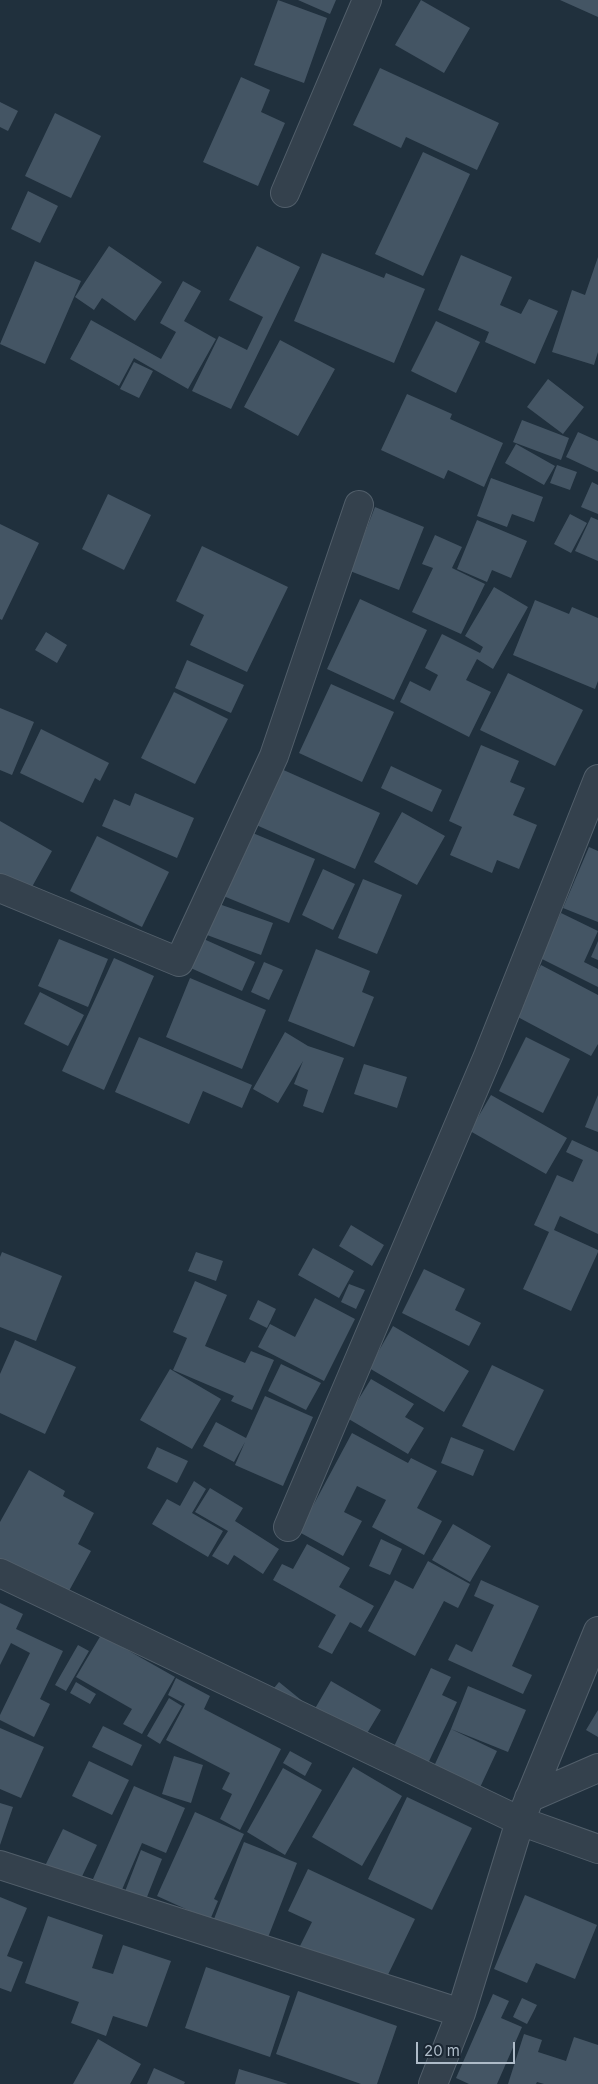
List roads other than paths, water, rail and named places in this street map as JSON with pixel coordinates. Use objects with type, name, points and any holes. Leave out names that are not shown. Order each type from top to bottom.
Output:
[{"type":"street","points":[[285,194],[367,0]]},
{"type":"street","points":[[0,888],[179,962],[274,756],[359,505]]},
{"type":"street","points":[[288,1527],[488,1056],[598,779]]},
{"type":"street","points":[[0,1573],[524,1809],[598,1849]]},
{"type":"street","points":[[442,2082],[524,1809],[598,1631]]},
{"type":"street","points":[[524,1809],[598,1768]]},
{"type":"street","points":[[0,1865],[461,2014]]}]
